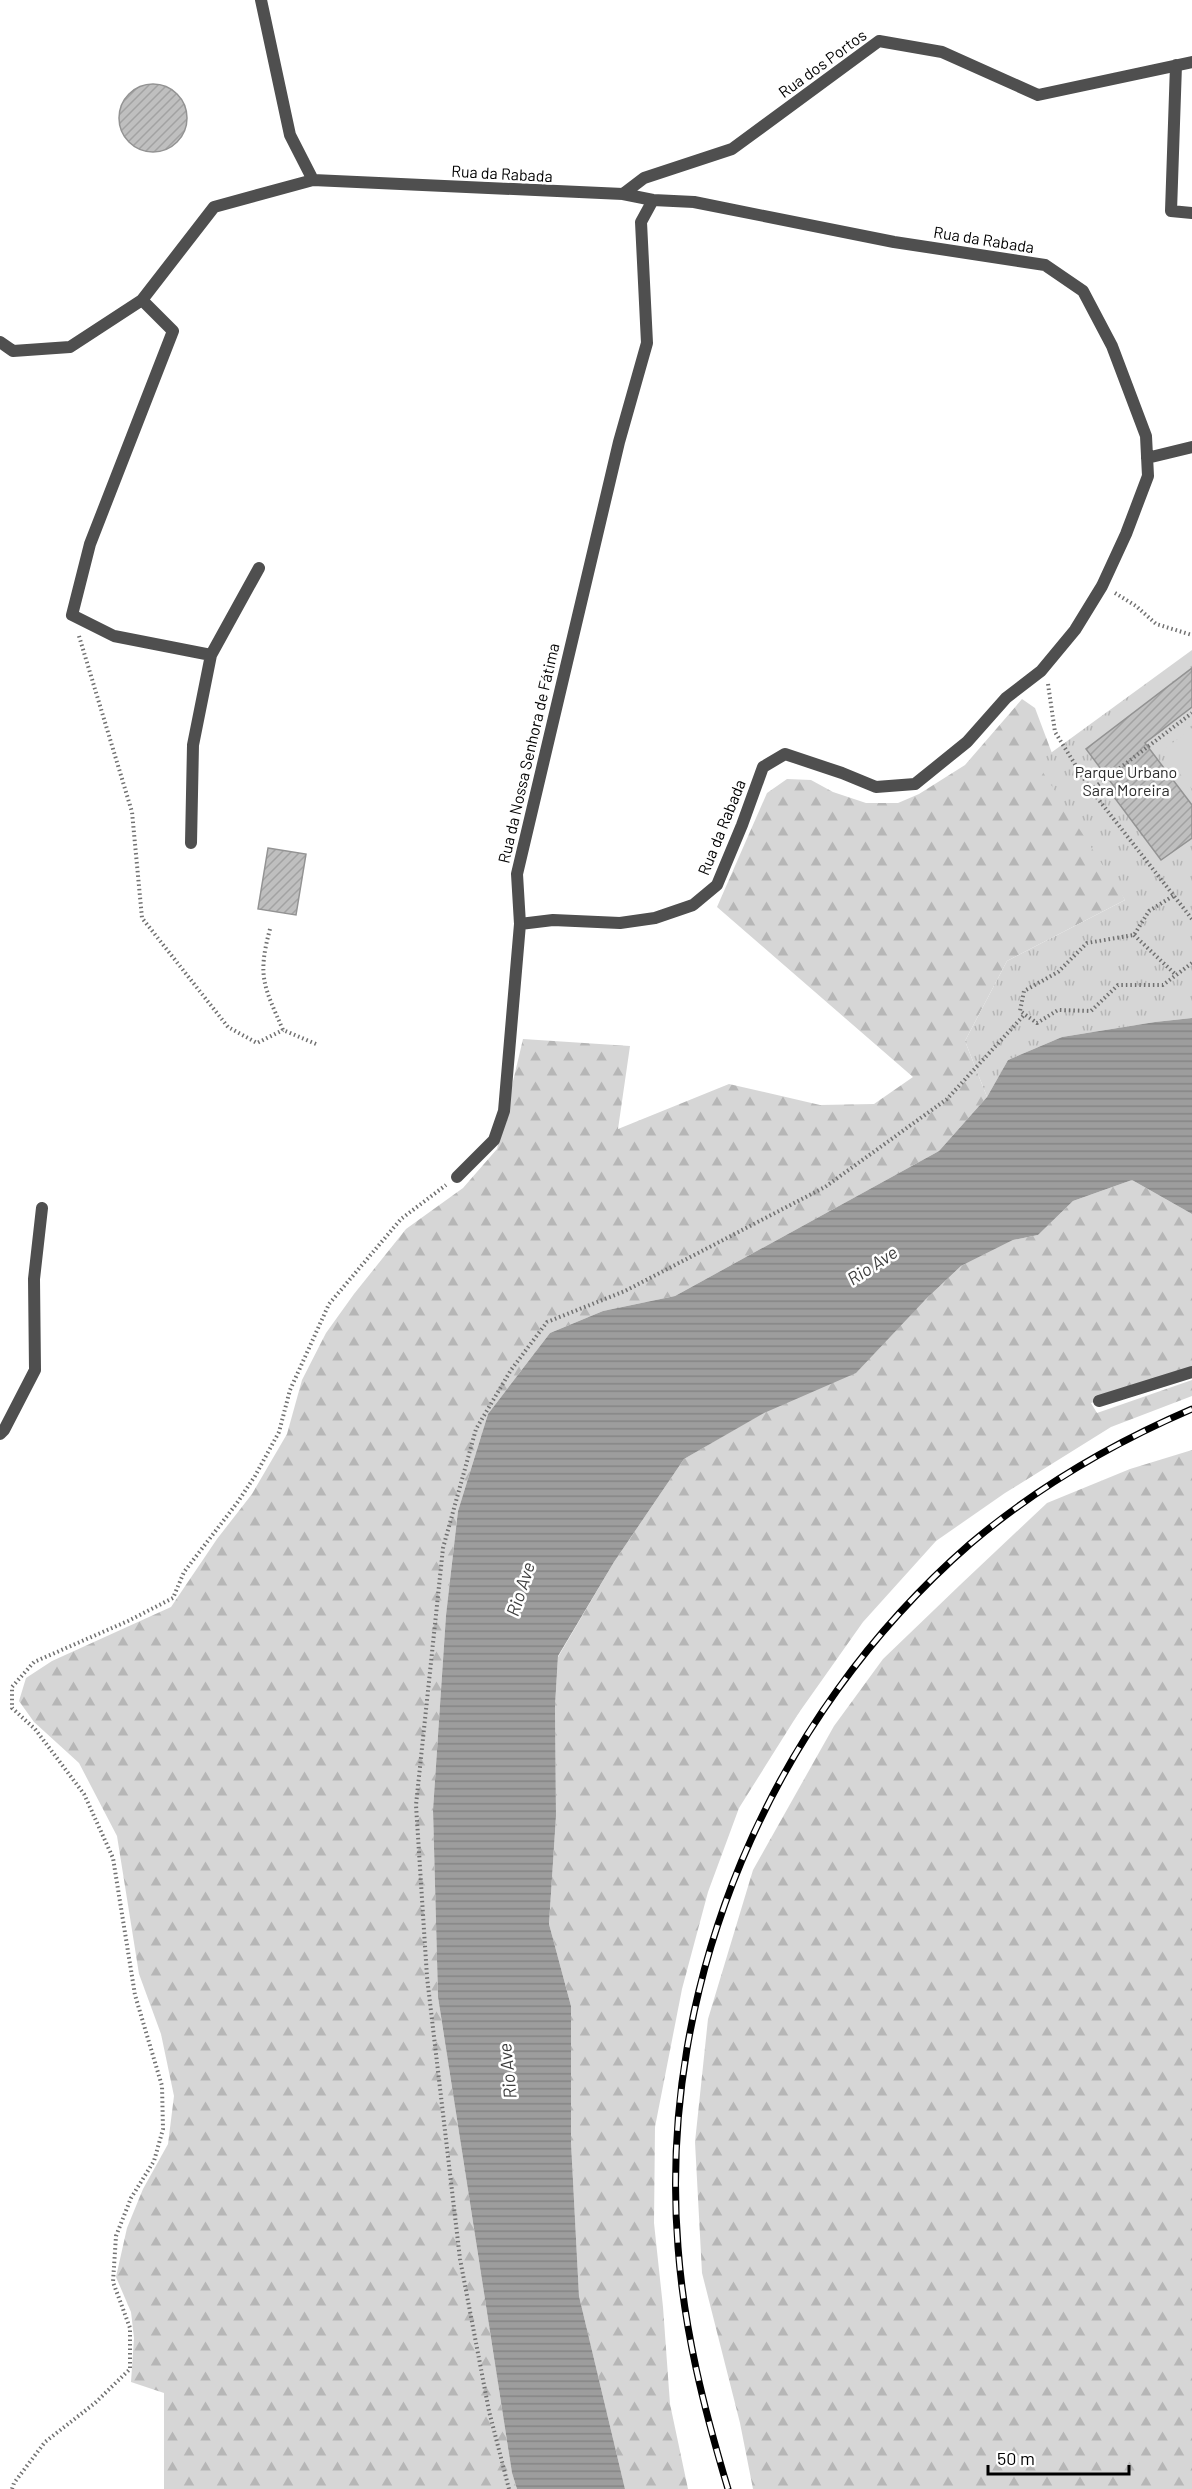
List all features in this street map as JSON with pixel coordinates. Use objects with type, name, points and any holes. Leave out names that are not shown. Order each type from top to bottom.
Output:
[{"type":"street","points":[[261,0],[290,135],[313,180]]},
{"type":"street","name":"Rua dos Portos","points":[[623,194],[644,178],[732,148],[879,41],[942,52],[1038,95],[1192,62]]},
{"type":"street","points":[[1176,66],[1171,211],[1192,213]]},
{"type":"street","name":"Rua da Rabada","points":[[0,342],[13,351],[70,347],[142,300],[214,207],[313,180],[623,194],[653,200],[694,202],[894,242],[1045,265],[1083,291],[1112,346],[1146,436],[1148,476],[1126,534],[1102,586],[1075,630],[1045,665],[1006,698],[967,742],[915,784],[876,787],[842,772],[785,754],[763,767],[717,885],[693,905],[655,918],[620,923],[553,920],[520,924]]},
{"type":"street","name":"Rua da Nossa Senhora de Fátima","points":[[457,1177],[494,1140],[504,1111],[520,924],[517,874],[619,441],[647,343],[641,222],[653,200]]},
{"type":"street","points":[[142,300],[173,331],[90,544],[72,615],[114,636],[211,656]]},
{"type":"street","points":[[1147,458],[1192,447]]},
{"type":"street","points":[[190,843],[193,745],[211,656],[259,568]]},
{"type":"street","points":[[0,1434],[4,1431],[35,1370],[34,1279],[42,1208]]},
{"type":"street","points":[[1099,1401],[1192,1372]]},
{"type":"path","points":[[1102,586],[1123,597],[1156,624],[1192,635]]},
{"type":"path","points":[[72,615],[132,812],[142,918],[228,1027],[257,1043],[284,1030]]},
{"type":"path","points":[[1045,665],[1054,732],[1091,790],[1192,920]]},
{"type":"path","points":[[1091,790],[1192,712]]},
{"type":"path","points":[[1173,896],[1149,911],[1134,934],[1087,944],[1058,972],[1024,990],[1020,1011],[1037,1023],[1058,1010],[1091,1011],[1118,985],[1163,985],[1192,963]]},
{"type":"path","points":[[270,928],[262,958],[264,986],[284,1030],[316,1044]]},
{"type":"path","points":[[1134,934],[1176,975]]},
{"type":"path","points":[[509,2489],[489,2411],[460,2259],[427,1977],[416,1805],[443,1548],[476,1429],[511,1370],[547,1322],[625,1291],[825,1187],[947,1099],[1025,1014]]},
{"type":"path","points":[[12,2489],[14,2483],[45,2442],[95,2403],[130,2369],[130,2328],[112,2282],[116,2235],[131,2198],[154,2162],[163,2129],[162,2086],[135,1995],[113,1858],[84,1794],[35,1729],[12,1708],[12,1687],[34,1662],[128,1621],[173,1598],[184,1572],[237,1503],[279,1432],[290,1390],[329,1304],[401,1219],[457,1177]]},
{"type":"green space","name":"Parque Urbano Sara Moreira","points":[[1192,650],[1192,1018],[1062,1037],[1008,1060],[987,1097],[965,1041],[1007,961],[1125,900],[1037,763]]},
{"type":"green space","points":[[1022,699],[1035,708],[1062,780],[1125,900],[1007,961],[965,1041],[987,1097],[939,1151],[675,1296],[603,1311],[550,1333],[488,1414],[458,1511],[446,1615],[433,1810],[438,1997],[512,2473],[517,2489],[164,2489],[164,2393],[131,2382],[134,2338],[131,2312],[116,2277],[127,2228],[143,2189],[168,2144],[174,2096],[161,2034],[139,1974],[117,1836],[79,1763],[34,1722],[19,1701],[26,1678],[52,1661],[171,1607],[217,1539],[252,1494],[287,1434],[302,1380],[326,1333],[406,1229],[463,1188],[497,1149],[523,1039],[630,1046],[618,1129],[729,1084],[820,1105],[874,1104],[913,1077],[717,907],[767,793],[787,779],[811,780],[833,792],[866,803],[898,803],[919,794],[965,765]]},
{"type":"green space","points":[[1192,728],[1192,789],[1162,751]]},
{"type":"green space","points":[[1132,1180],[1192,1214],[1192,1368],[1091,1403],[1097,1413],[1192,1380],[1192,1396],[1111,1427],[1005,1493],[936,1541],[863,1622],[798,1714],[739,1808],[708,1892],[682,1989],[655,2127],[654,2223],[670,2404],[688,2489],[625,2489],[579,2296],[571,2142],[571,2006],[549,1924],[556,1816],[555,1706],[558,1657],[614,1562],[684,1459],[763,1413],[925,1300],[961,1266],[1013,1240],[1038,1235],[1073,1201]]},
{"type":"green space","points":[[1192,1450],[1192,2489],[753,2489],[740,2423],[702,2273],[695,2142],[708,2019],[753,1870],[834,1726],[883,1659],[960,1585],[1047,1503],[1130,1469]]},
{"type":"water","name":"Rio Ave","points":[[1192,1018],[1192,1214],[1132,1180],[1073,1201],[1038,1235],[1013,1240],[961,1266],[925,1300],[856,1373],[764,1413],[684,1459],[614,1562],[558,1656],[555,1706],[556,1816],[549,1924],[571,2006],[571,2142],[579,2296],[625,2489],[517,2489],[512,2473],[438,1997],[433,1810],[446,1615],[458,1511],[488,1414],[550,1333],[603,1311],[675,1296],[939,1151],[987,1097],[1008,1060],[1062,1037]]},
{"type":"building","points":[[160,84],[172,90],[181,99],[187,111],[185,131],[177,142],[160,152],[146,152],[129,142],[121,131],[119,111],[129,94],[140,86]]},
{"type":"building","points":[[1192,668],[1192,707],[1145,743],[1192,805],[1192,838],[1161,860],[1111,793],[1116,789],[1086,749]]},
{"type":"building","points":[[268,848],[306,854],[296,915],[258,909]]},
{"type":"railway","points":[[728,2489],[703,2399],[685,2309],[678,2247],[676,2148],[687,2050],[709,1954],[742,1861],[785,1773],[837,1690],[899,1613],[970,1544],[1021,1504],[1104,1452],[1192,1409]]}]
